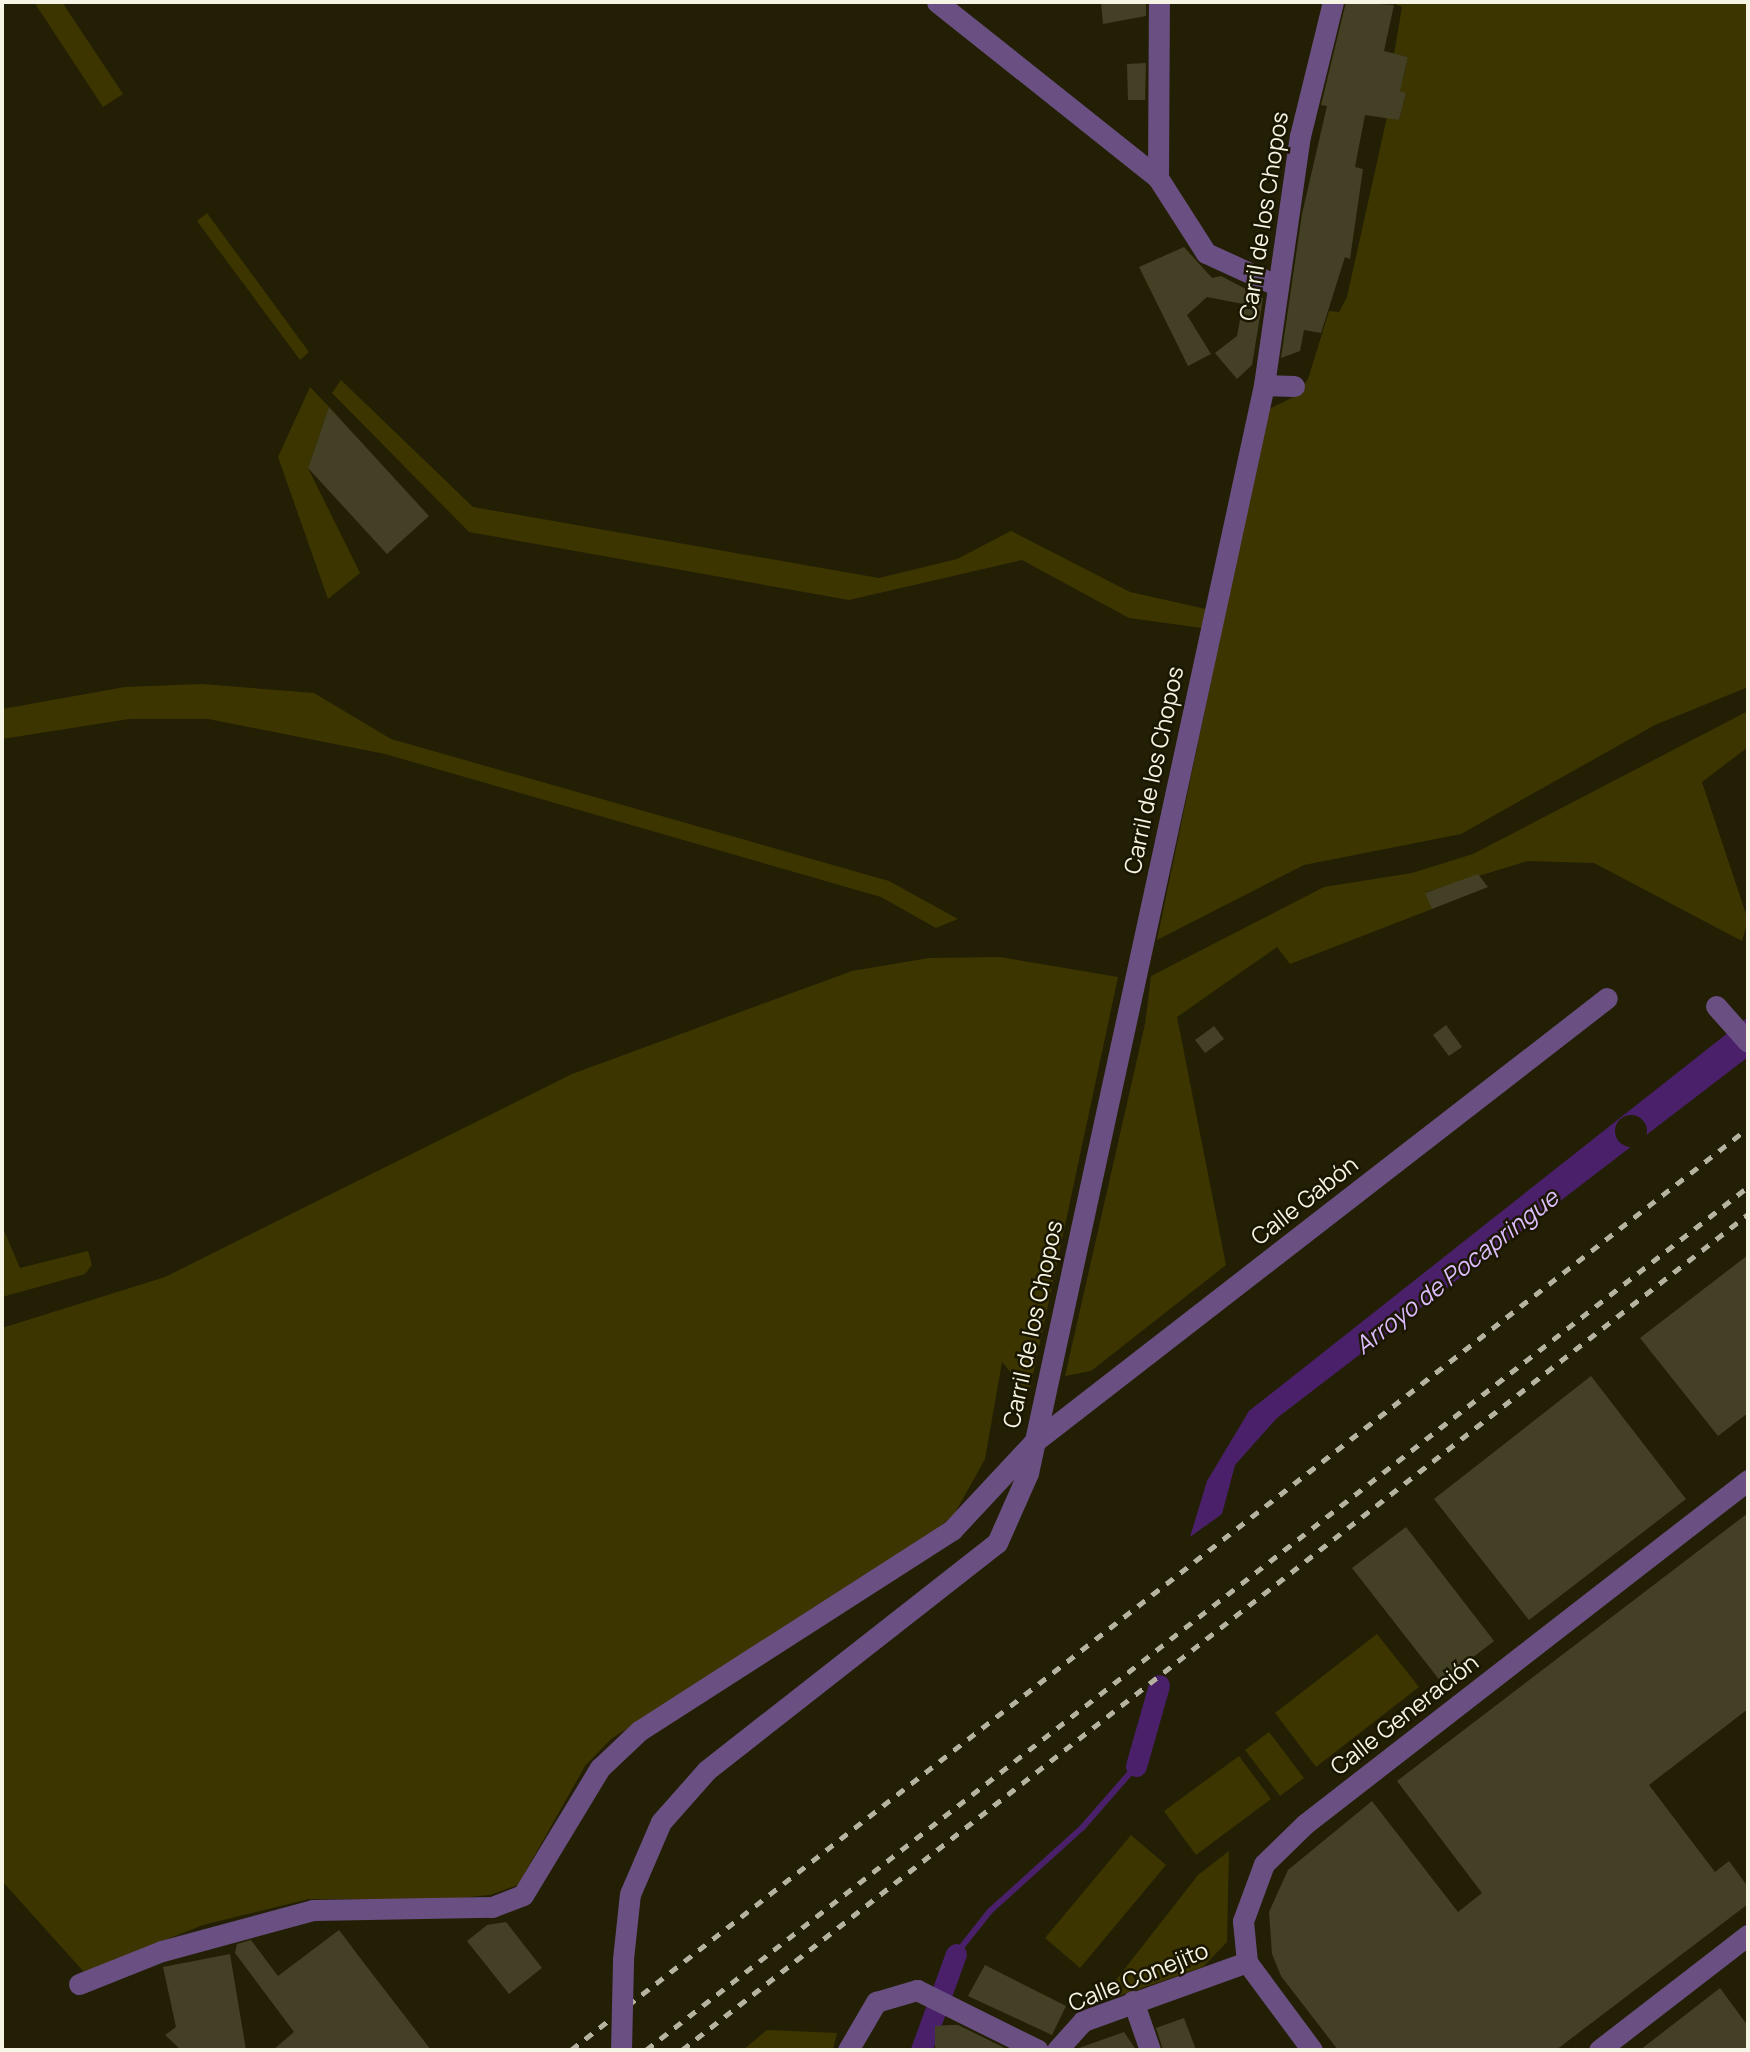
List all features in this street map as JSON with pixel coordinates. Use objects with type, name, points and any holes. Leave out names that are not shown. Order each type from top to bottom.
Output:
[{"type":"street","points":[[937,2],[1158,178],[1206,253],[1276,285]]},
{"type":"street","points":[[1158,178],[1159,2]]},
{"type":"street","name":"Carril de los Chopos","points":[[621,2050],[623,1959],[630,1894],[661,1822],[706,1770],[997,1543],[1033,1443],[1264,385],[1276,285],[1300,136],[1334,2]]},
{"type":"street","points":[[1264,385],[1294,386]]},
{"type":"street","name":"Calle Gabón","points":[[79,1984],[173,1947],[313,1910],[492,1907],[523,1895],[600,1768],[639,1731],[952,1530],[1033,1443],[1607,998]]},
{"type":"street","points":[[1716,1006],[1748,1042]]},
{"type":"street","name":"Calle Generación","points":[[1247,1962],[1243,1921],[1264,1864],[1305,1824],[1748,1480]]},
{"type":"street","points":[[1600,2050],[1748,1936]]},
{"type":"street","points":[[1247,1962],[1312,2050]]},
{"type":"street","name":"Calle Conejito","points":[[1057,2050],[1069,2029],[1133,2001],[1247,1962]]},
{"type":"street","points":[[848,2050],[876,2002],[931,1996],[1038,2050]]},
{"type":"street","points":[[1133,2001],[1150,2050]]},
{"type":"shaded area","points":[[34,2],[62,2],[123,94],[103,107]]},
{"type":"shaded area","points":[[1391,2],[1748,2],[1748,687],[1655,725],[1461,834],[1304,865],[1157,940],[1267,410],[1296,396],[1308,379],[1329,311],[1339,312],[1347,297],[1387,117],[1399,120],[1406,93],[1389,89],[1393,77],[1403,79],[1408,57],[1394,54],[1402,7]]},
{"type":"shaded area","points":[[207,213],[309,352],[300,360],[197,221]]},
{"type":"shaded area","points":[[341,380],[473,507],[879,578],[957,559],[1011,531],[1130,592],[1206,609],[1202,628],[1129,618],[1022,560],[849,600],[469,532],[332,393]]},
{"type":"shaded area","points":[[310,387],[329,407],[308,468],[360,573],[328,599],[278,457]]},
{"type":"shaded area","points":[[202,684],[314,693],[391,739],[889,881],[958,919],[936,928],[881,897],[385,754],[208,719],[129,719],[2,739],[2,709],[125,687]]},
{"type":"shaded area","points":[[1748,711],[1748,747],[1702,782],[1748,920],[1742,941],[1594,863],[1528,861],[1426,892],[1432,909],[1290,964],[1277,947],[1177,1017],[1226,1265],[1091,1371],[1065,1376],[1145,1024],[1151,976],[1324,887],[1412,873],[1473,854]]},
{"type":"shaded area","points":[[1000,957],[1118,977],[1029,1394],[1002,1362],[985,1459],[955,1513],[932,1534],[611,1739],[585,1766],[518,1885],[490,1895],[448,1899],[309,1899],[203,1925],[84,1972],[2,1881],[2,1328],[165,1277],[572,1074],[852,971],[929,958]]},
{"type":"shaded area","points":[[2,1226],[20,1268],[88,1251],[92,1265],[85,1274],[2,1297]]},
{"type":"shaded area","points":[[1377,1634],[1419,1687],[1316,1767],[1275,1713]]},
{"type":"shaded area","points":[[1269,1732],[1304,1778],[1280,1796],[1245,1750]]},
{"type":"shaded area","points":[[1239,1756],[1271,1799],[1196,1855],[1164,1811]]},
{"type":"shaded area","points":[[1131,1835],[1166,1865],[1080,1968],[1045,1938]]},
{"type":"shaded area","points":[[1229,1851],[1227,1942],[1203,1967],[1098,2003],[1198,1875]]},
{"type":"shaded area","points":[[767,2030],[837,2033],[833,2050],[743,2050]]},
{"type":"water","points":[[1748,1017],[1748,1057],[1277,1418],[1235,1465],[1222,1514],[1190,1537],[1207,1481],[1249,1411]]},
{"type":"pier","points":[[1631,1115],[1642,1120],[1647,1131],[1642,1142],[1631,1147],[1620,1142],[1615,1131],[1620,1120]]},
{"type":"building","points":[[1101,2],[1146,2],[1146,16],[1103,24]]},
{"type":"building","points":[[1346,2],[1394,5],[1384,51],[1408,57],[1400,91],[1406,93],[1399,120],[1365,115],[1355,167],[1363,169],[1350,259],[1345,257],[1321,333],[1304,330],[1300,351],[1281,358],[1302,214],[1327,106],[1321,105]]},
{"type":"building","points":[[1146,63],[1145,100],[1128,100],[1127,64]]},
{"type":"building","points":[[1184,247],[1212,278],[1221,276],[1263,298],[1252,365],[1237,379],[1215,353],[1237,336],[1243,304],[1207,297],[1187,315],[1211,354],[1188,366],[1139,267]]},
{"type":"building","points":[[329,407],[429,516],[387,554],[308,468]]},
{"type":"building","points":[[1478,874],[1488,887],[1432,909],[1425,893]]},
{"type":"building","points":[[1446,1025],[1462,1047],[1449,1056],[1433,1035]]},
{"type":"building","points":[[1214,1026],[1224,1039],[1205,1053],[1195,1040]]},
{"type":"building","points":[[1748,1255],[1748,1413],[1718,1436],[1640,1338]]},
{"type":"building","points":[[1591,1376],[1686,1499],[1529,1620],[1434,1499]]},
{"type":"building","points":[[1748,1513],[1748,1709],[1649,1785],[1715,1872],[1729,1861],[1748,1887],[1748,1904],[1556,2050],[1338,2050],[1281,1976],[1272,1954],[1269,1912],[1288,1870],[1372,1801],[1458,1912],[1482,1893],[1397,1781]]},
{"type":"building","points":[[1406,1527],[1494,1641],[1441,1682],[1352,1568]]},
{"type":"building","points":[[506,1922],[542,1968],[509,1994],[467,1941],[487,1925]]},
{"type":"building","points":[[339,1930],[431,2050],[273,2050],[294,2032],[235,1953],[237,1944],[251,1940],[278,1976]]},
{"type":"building","points":[[230,1954],[246,2050],[181,2050],[165,2035],[176,2027],[163,1967]]},
{"type":"building","points":[[985,1965],[1066,2006],[1052,2035],[968,1996]]},
{"type":"building","points":[[1720,1988],[1748,2026],[1748,2050],[1640,2050]]},
{"type":"building","points":[[1184,2018],[1196,2050],[1163,2050],[1156,2028]]},
{"type":"building","points":[[958,2025],[1009,2050],[935,2050],[935,2026]]},
{"type":"building","points":[[1124,2032],[1136,2050],[1079,2048]]},
{"type":"waterway","name":"Arroyo de Pocapringue","points":[[1136,1766],[1159,1685]]},
{"type":"waterway","name":"Arroyo de Pocapringue","points":[[956,1954],[990,1911],[1082,1828],[1136,1766]]},
{"type":"waterway","name":"Arroyo de Pocapringue","points":[[921,2050],[956,1954]]},
{"type":"railway","points":[[571,2050],[1748,1128]]},
{"type":"railway","points":[[646,2050],[1748,1187]]},
{"type":"railway","points":[[682,2050],[1748,1214]]}]
